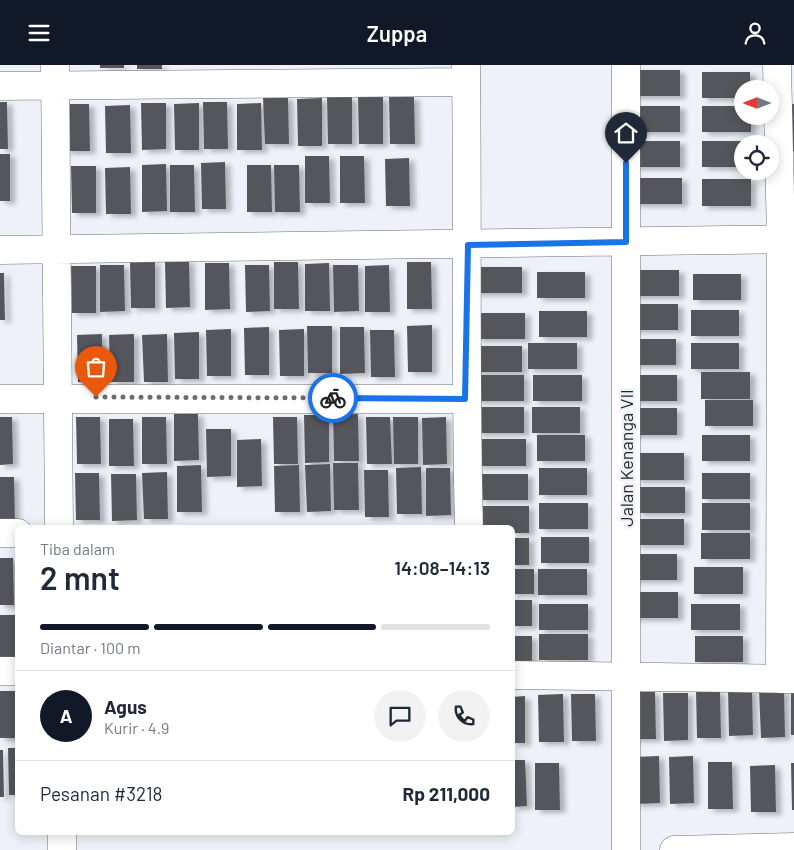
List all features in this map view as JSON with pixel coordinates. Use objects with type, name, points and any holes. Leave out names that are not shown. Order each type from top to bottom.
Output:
[{"type":"street","name":"Jalan Kenanga VII","points":[[626,65],[626,850]]},
{"type":"street","points":[[0,86],[55,76],[466,74],[468,245],[465,399],[469,525]]},
{"type":"street","points":[[55,76],[59,525]]},
{"type":"street","points":[[515,675],[787,679],[788,239],[783,80]]},
{"type":"street","points":[[0,250],[56,251],[788,239]]},
{"type":"street","points":[[0,399],[57,397],[465,399]]},
{"type":"street","points":[[0,533],[15,533]]},
{"type":"street","points":[[0,671],[15,671]]},
{"type":"street","points":[[62,835],[62,850]]},
{"type":"street","points":[[674,850],[794,847]]},
{"type":"building","points":[[100,65],[124,65],[124,68],[100,68]]},
{"type":"building","points":[[137,65],[162,65],[162,69],[137,69]]},
{"type":"building","points":[[631,70],[680,70],[680,96],[631,96]]},
{"type":"building","points":[[702,72],[750,72],[750,80],[734,80],[734,98],[702,98]]},
{"type":"building","points":[[263,97],[288,97],[289,144],[265,144]]},
{"type":"building","points":[[327,97],[352,97],[352,144],[328,144]]},
{"type":"building","points":[[358,97],[383,97],[383,144],[359,144]]},
{"type":"building","points":[[389,97],[414,97],[415,144],[390,144]]},
{"type":"building","points":[[322,98],[322,146],[298,146],[297,99]]},
{"type":"building","points":[[0,102],[7,102],[8,149],[0,149]]},
{"type":"building","points":[[203,102],[227,102],[228,149],[204,149]]},
{"type":"building","points":[[141,103],[166,103],[166,149],[142,150]]},
{"type":"building","points":[[199,103],[199,150],[175,150],[174,104]]},
{"type":"building","points":[[261,103],[262,150],[237,150],[237,104]]},
{"type":"building","points":[[65,104],[89,104],[90,151],[65,151]]},
{"type":"building","points":[[790,104],[794,104],[794,151],[791,151]]},
{"type":"building","points":[[130,105],[131,153],[106,153],[105,106]]},
{"type":"building","points":[[631,106],[680,106],[680,132],[631,132]]},
{"type":"building","points":[[702,106],[734,106],[734,125],[751,125],[751,132],[702,132]]},
{"type":"building","points":[[632,141],[680,141],[680,167],[632,167]]},
{"type":"building","points":[[702,141],[734,141],[734,167],[702,167]]},
{"type":"building","points":[[0,154],[10,154],[10,201],[0,201]]},
{"type":"building","points":[[305,156],[329,156],[330,203],[305,203]]},
{"type":"building","points":[[340,156],[364,156],[365,203],[340,203]]},
{"type":"building","points":[[409,158],[410,206],[386,206],[385,159]]},
{"type":"building","points":[[225,162],[226,209],[202,209],[201,163]]},
{"type":"building","points":[[166,164],[167,211],[142,212],[142,165]]},
{"type":"building","points":[[170,165],[194,165],[195,212],[170,212]]},
{"type":"building","points":[[247,165],[271,165],[272,212],[247,212]]},
{"type":"building","points":[[274,165],[299,165],[300,212],[275,212]]},
{"type":"building","points":[[71,166],[96,166],[96,213],[72,213]]},
{"type":"building","points":[[130,167],[131,214],[106,214],[105,168]]},
{"type":"building","points":[[633,178],[682,178],[682,204],[633,204]]},
{"type":"building","points":[[702,179],[751,180],[751,206],[702,206]]},
{"type":"building","points":[[189,260],[190,307],[166,308],[165,261]]},
{"type":"building","points":[[155,261],[155,308],[131,308],[130,262]]},
{"type":"building","points":[[274,262],[298,262],[299,309],[274,309]]},
{"type":"building","points":[[407,262],[431,262],[432,309],[407,309]]},
{"type":"building","points":[[205,263],[229,263],[230,309],[205,310]]},
{"type":"building","points":[[329,263],[330,311],[305,311],[305,264]]},
{"type":"building","points":[[100,265],[124,265],[125,311],[100,312]]},
{"type":"building","points":[[245,265],[269,265],[270,311],[246,312]]},
{"type":"building","points":[[333,265],[358,265],[359,311],[334,312]]},
{"type":"building","points":[[389,265],[390,312],[365,312],[365,266]]},
{"type":"building","points":[[71,266],[96,266],[96,313],[72,313]]},
{"type":"building","points":[[474,267],[522,267],[522,293],[474,293]]},
{"type":"building","points":[[630,270],[679,270],[679,296],[630,296]]},
{"type":"building","points":[[537,272],[585,272],[585,298],[537,298]]},
{"type":"building","points":[[0,273],[4,273],[5,320],[0,320]]},
{"type":"building","points":[[693,274],[741,274],[741,300],[693,300]]},
{"type":"building","points":[[630,304],[678,304],[678,330],[630,330]]},
{"type":"building","points":[[691,310],[739,310],[739,336],[691,336]]},
{"type":"building","points":[[539,311],[587,311],[587,337],[539,337]]},
{"type":"building","points":[[476,313],[525,313],[525,339],[476,339]]},
{"type":"building","points":[[432,325],[432,372],[408,372],[407,326]]},
{"type":"building","points":[[307,326],[332,326],[332,373],[308,373]]},
{"type":"building","points":[[269,327],[269,375],[245,375],[244,328]]},
{"type":"building","points":[[340,327],[364,327],[365,373],[340,374]]},
{"type":"building","points":[[231,329],[231,376],[207,376],[206,330]]},
{"type":"building","points":[[304,329],[304,376],[280,376],[279,330]]},
{"type":"building","points":[[370,330],[394,330],[395,377],[371,377]]},
{"type":"building","points":[[199,332],[199,379],[175,379],[174,333]]},
{"type":"building","points":[[102,334],[103,382],[78,382],[77,335]]},
{"type":"building","points":[[134,334],[134,382],[110,382],[109,335]]},
{"type":"building","points":[[167,334],[168,382],[144,382],[142,335]]},
{"type":"building","points":[[628,339],[676,339],[676,365],[628,365]]},
{"type":"building","points":[[528,343],[577,343],[577,369],[528,369]]},
{"type":"building","points":[[691,343],[739,343],[739,369],[691,369]]},
{"type":"building","points":[[474,346],[522,346],[522,372],[474,372]]},
{"type":"building","points":[[701,372],[750,372],[750,399],[701,399]]},
{"type":"building","points":[[475,375],[524,375],[524,401],[475,401]]},
{"type":"building","points":[[533,375],[582,375],[582,401],[533,401]]},
{"type":"building","points":[[628,375],[677,375],[677,401],[628,401]]},
{"type":"building","points":[[705,400],[753,400],[753,426],[705,426]]},
{"type":"building","points":[[476,407],[524,407],[524,433],[476,433]]},
{"type":"building","points":[[532,407],[580,407],[580,433],[532,433]]},
{"type":"building","points":[[628,408],[677,408],[677,435],[628,435]]},
{"type":"building","points":[[174,414],[198,414],[199,460],[174,461]]},
{"type":"building","points":[[358,414],[359,461],[334,461],[333,415]]},
{"type":"building","points":[[304,415],[329,415],[329,462],[305,463]]},
{"type":"building","points":[[0,417],[12,417],[13,464],[0,465]]},
{"type":"building","points":[[76,417],[100,417],[101,464],[77,464]]},
{"type":"building","points":[[142,417],[166,417],[167,464],[142,464]]},
{"type":"building","points":[[273,417],[297,417],[298,464],[274,464]]},
{"type":"building","points":[[366,417],[390,417],[392,464],[367,464]]},
{"type":"building","points":[[393,417],[418,417],[418,464],[394,464]]},
{"type":"building","points":[[446,417],[447,464],[423,465],[422,418]]},
{"type":"building","points":[[109,419],[133,419],[134,466],[109,466]]},
{"type":"building","points":[[206,429],[231,429],[231,476],[207,477]]},
{"type":"building","points":[[537,435],[585,435],[585,461],[537,461]]},
{"type":"building","points":[[702,435],[750,435],[750,461],[702,461]]},
{"type":"building","points":[[261,439],[262,486],[237,487],[237,440]]},
{"type":"building","points":[[477,439],[526,439],[526,466],[477,466]]},
{"type":"building","points":[[635,453],[684,453],[684,480],[635,480]]},
{"type":"building","points":[[333,463],[358,463],[359,510],[334,510]]},
{"type":"building","points":[[330,464],[331,511],[307,512],[305,465]]},
{"type":"building","points":[[201,465],[202,512],[177,512],[177,466]]},
{"type":"building","points":[[299,465],[300,512],[275,512],[274,466]]},
{"type":"building","points":[[421,467],[422,514],[397,514],[396,468]]},
{"type":"building","points":[[426,468],[450,468],[451,515],[426,516]]},
{"type":"building","points":[[539,468],[587,468],[587,495],[539,495]]},
{"type":"building","points":[[364,470],[388,470],[389,517],[365,517]]},
{"type":"building","points":[[167,472],[168,519],[144,519],[142,473]]},
{"type":"building","points":[[75,473],[99,473],[100,520],[76,520]]},
{"type":"building","points":[[702,473],[750,473],[750,499],[702,499]]},
{"type":"building","points":[[111,474],[136,474],[137,520],[112,521]]},
{"type":"building","points":[[479,474],[528,474],[528,500],[479,500]]},
{"type":"building","points":[[0,477],[14,477],[15,524],[0,524]]},
{"type":"building","points":[[637,487],[685,487],[685,513],[637,513]]},
{"type":"building","points":[[539,503],[588,503],[588,529],[539,529]]},
{"type":"building","points":[[702,503],[750,503],[750,530],[702,530]]},
{"type":"building","points":[[480,506],[529,506],[529,533],[515,533],[515,525],[480,525]]},
{"type":"building","points":[[635,519],[684,519],[684,545],[635,545]]},
{"type":"building","points":[[701,533],[750,533],[750,559],[701,559]]},
{"type":"building","points":[[541,537],[589,537],[589,563],[541,563]]},
{"type":"building","points":[[515,538],[529,538],[529,565],[515,565]]},
{"type":"building","points":[[628,554],[677,554],[677,580],[628,580]]},
{"type":"building","points":[[0,558],[13,558],[14,605],[0,605]]},
{"type":"building","points":[[694,567],[743,567],[743,594],[694,594]]},
{"type":"building","points":[[515,569],[534,569],[534,594],[515,594]]},
{"type":"building","points":[[538,569],[587,569],[587,595],[538,595]]},
{"type":"building","points":[[630,592],[678,592],[678,618],[630,618]]},
{"type":"building","points":[[515,600],[532,600],[532,626],[515,626]]},
{"type":"building","points":[[539,604],[588,604],[588,630],[539,630]]},
{"type":"building","points":[[691,604],[740,604],[740,630],[691,630]]},
{"type":"building","points":[[0,615],[15,615],[15,662],[0,662]]},
{"type":"building","points":[[539,634],[588,634],[588,660],[539,660]]},
{"type":"building","points":[[515,636],[532,636],[532,662],[515,662]]},
{"type":"building","points":[[695,636],[743,636],[743,662],[695,662]]},
{"type":"building","points":[[791,688],[794,688],[794,735],[791,735]]},
{"type":"building","points":[[728,689],[752,689],[753,735],[729,736]]},
{"type":"building","points":[[759,690],[784,690],[785,737],[761,738]]},
{"type":"building","points":[[0,691],[15,691],[15,738],[0,738]]},
{"type":"building","points":[[696,691],[720,691],[721,738],[697,738]]},
{"type":"building","points":[[631,692],[655,692],[656,739],[631,739]]},
{"type":"building","points":[[663,693],[688,693],[688,740],[664,741]]},
{"type":"building","points":[[563,694],[564,742],[539,742],[538,695]]},
{"type":"building","points":[[571,694],[595,694],[596,741],[572,741]]},
{"type":"building","points":[[525,696],[525,743],[515,743],[515,697]]},
{"type":"building","points":[[8,748],[15,748],[15,795],[9,795]]},
{"type":"building","points":[[0,750],[3,750],[4,797],[0,797]]},
{"type":"building","points":[[659,756],[660,803],[635,804],[635,757]]},
{"type":"building","points":[[693,756],[694,803],[670,804],[669,757]]},
{"type":"building","points":[[515,760],[525,760],[527,806],[515,807]]},
{"type":"building","points":[[708,762],[732,762],[733,809],[708,809]]},
{"type":"building","points":[[535,763],[559,763],[560,810],[535,810]]},
{"type":"building","points":[[791,763],[794,763],[794,810],[792,810]]},
{"type":"building","points":[[775,765],[776,812],[751,812],[750,766]]},
{"type":"way so far","points":[[96,397],[333,398]]},
{"type":"route","points":[[333,398],[465,399],[468,245],[626,242],[626,163]]}]
